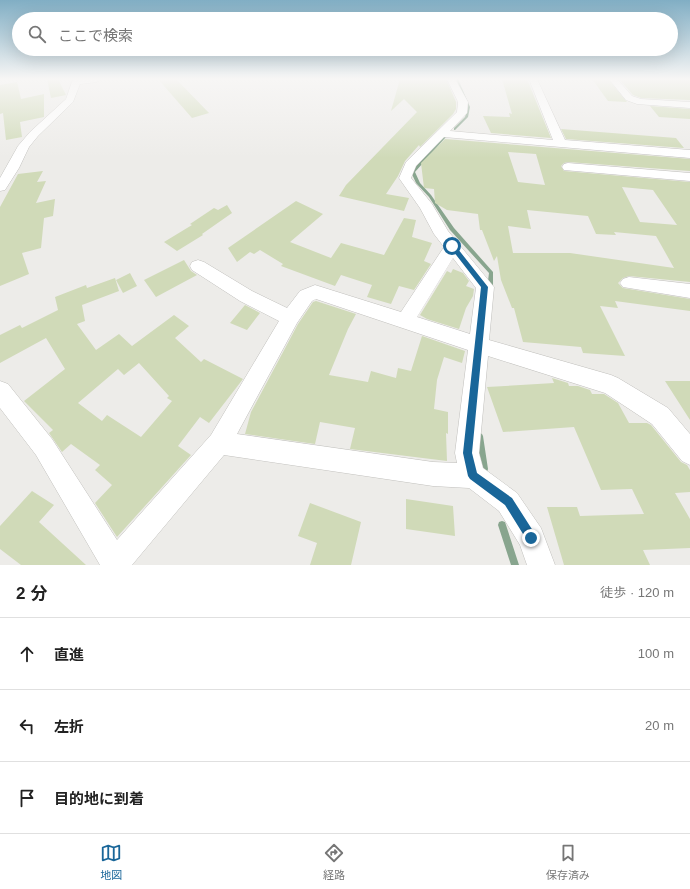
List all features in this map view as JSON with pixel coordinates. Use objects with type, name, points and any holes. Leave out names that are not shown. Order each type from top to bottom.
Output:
[{"type":"street","points":[[0,186],[13,168],[24,146],[34,134],[64,105]]},
{"type":"street","points":[[463,105],[462,113],[410,164],[405,178],[427,208],[442,234],[485,287],[467,453],[473,476]]},
{"type":"street","points":[[544,105],[560,143]]},
{"type":"street","points":[[442,134],[690,154]]},
{"type":"street","points":[[568,167],[690,177]]},
{"type":"street","points":[[405,321],[452,246]]},
{"type":"street","points":[[198,266],[246,296],[290,318]]},
{"type":"street","points":[[629,283],[690,291]]},
{"type":"street","points":[[0,391],[44,447],[115,564],[219,443],[290,318],[306,296],[315,292],[479,345],[611,384],[660,416],[690,453]]},
{"type":"street","points":[[219,443],[433,474],[473,476],[508,502],[531,538],[541,565]]},
{"type":"building","points":[[0,105],[44,105],[44,117],[20,122],[22,137],[6,140],[3,113],[0,114]]},
{"type":"building","points":[[181,105],[202,105],[209,113],[192,118]]},
{"type":"building","points":[[393,105],[397,105],[391,111]]},
{"type":"building","points":[[410,105],[456,105],[453,114],[420,147],[419,145],[405,161],[398,176],[386,194],[409,198],[404,211],[339,196],[346,185],[417,112]]},
{"type":"building","points":[[510,105],[538,105],[551,138],[491,133],[483,116],[510,117],[509,113],[512,114]]},
{"type":"building","points":[[650,106],[690,109],[690,119],[659,117]]},
{"type":"building","points":[[561,129],[676,138],[684,148],[566,139]]},
{"type":"building","points":[[445,139],[690,159],[690,171],[568,162],[561,166],[564,171],[690,182],[690,282],[629,276],[623,278],[618,283],[623,288],[690,299],[690,311],[615,301],[618,308],[600,306],[625,356],[583,353],[581,347],[523,342],[514,308],[512,308],[501,280],[497,256],[494,261],[482,230],[480,230],[478,214],[447,210],[435,203],[434,189],[424,188],[421,163]],"holes":[[[508,152],[536,154],[545,185],[518,182]],[[622,187],[653,190],[677,225],[640,222]],[[527,210],[588,216],[596,234],[616,235],[614,232],[656,236],[674,268],[570,253],[513,253],[508,226],[531,229]]]},
{"type":"building","points":[[43,171],[37,182],[46,181],[36,203],[55,199],[53,216],[44,218],[41,248],[22,253],[29,274],[0,286],[0,207],[18,174]]},
{"type":"building","points":[[296,201],[323,214],[290,242],[331,258],[341,243],[384,255],[404,218],[416,220],[412,237],[432,243],[424,261],[431,264],[414,290],[399,286],[391,304],[367,297],[372,285],[341,275],[335,286],[281,266],[283,264],[260,250],[254,254],[250,252],[237,262],[228,248]]},
{"type":"building","points":[[227,205],[232,213],[202,234],[203,235],[177,251],[164,242],[192,225],[190,224],[214,208],[218,210]]},
{"type":"building","points":[[184,260],[191,271],[197,275],[156,297],[144,280]]},
{"type":"building","points":[[453,269],[463,273],[469,281],[466,286],[474,289],[473,296],[466,308],[459,329],[427,319],[420,315],[447,271],[451,273]]},
{"type":"building","points":[[130,273],[137,286],[123,293],[116,280]]},
{"type":"building","points":[[115,278],[119,291],[82,305],[85,321],[77,324],[96,350],[119,334],[132,346],[174,315],[189,326],[175,338],[201,362],[204,359],[243,379],[209,423],[200,417],[178,446],[191,455],[117,537],[95,503],[112,485],[95,470],[100,465],[71,444],[62,452],[49,433],[53,430],[24,401],[65,369],[46,338],[0,363],[0,335],[20,325],[22,328],[58,310],[55,297],[86,285],[87,288]],"holes":[[[139,363],[169,396],[167,398],[172,401],[141,437],[107,415],[102,421],[78,403],[118,369],[124,375]]]},
{"type":"building","points":[[316,301],[356,314],[348,329],[329,375],[368,382],[371,371],[396,378],[398,368],[411,371],[422,336],[465,351],[462,363],[444,357],[437,380],[434,409],[448,412],[448,434],[446,433],[447,461],[350,449],[355,428],[320,422],[315,444],[245,434],[251,412],[298,324],[313,302]]},
{"type":"building","points":[[245,305],[260,313],[247,330],[230,323]]},
{"type":"building","points":[[552,378],[568,383],[569,386],[578,386],[590,390],[592,394],[604,394],[618,403],[629,423],[647,423],[651,425],[681,462],[687,465],[690,470],[690,492],[675,493],[690,519],[690,548],[643,550],[650,565],[564,565],[547,507],[577,507],[580,516],[644,514],[632,489],[601,490],[574,427],[503,432],[487,387],[554,383]]},
{"type":"building","points":[[665,381],[690,381],[690,420]]},
{"type":"building","points":[[32,491],[54,505],[39,522],[86,565],[21,565],[0,549],[0,526]]},
{"type":"building","points":[[406,499],[453,506],[455,536],[406,529]]},
{"type":"building","points":[[310,503],[361,522],[351,565],[310,565],[317,543],[298,536]]},
{"type":"waterway","points":[[455,129],[466,117],[468,105]]},
{"type":"waterway","points":[[444,137],[413,172],[418,183],[430,196],[452,229],[491,273],[490,289]]},
{"type":"waterway","points":[[480,436],[484,469]]},
{"type":"waterway","points":[[502,525],[515,565]]},
{"type":"route","points":[[452,246],[485,287],[467,453],[473,476],[508,502],[531,538]]}]
